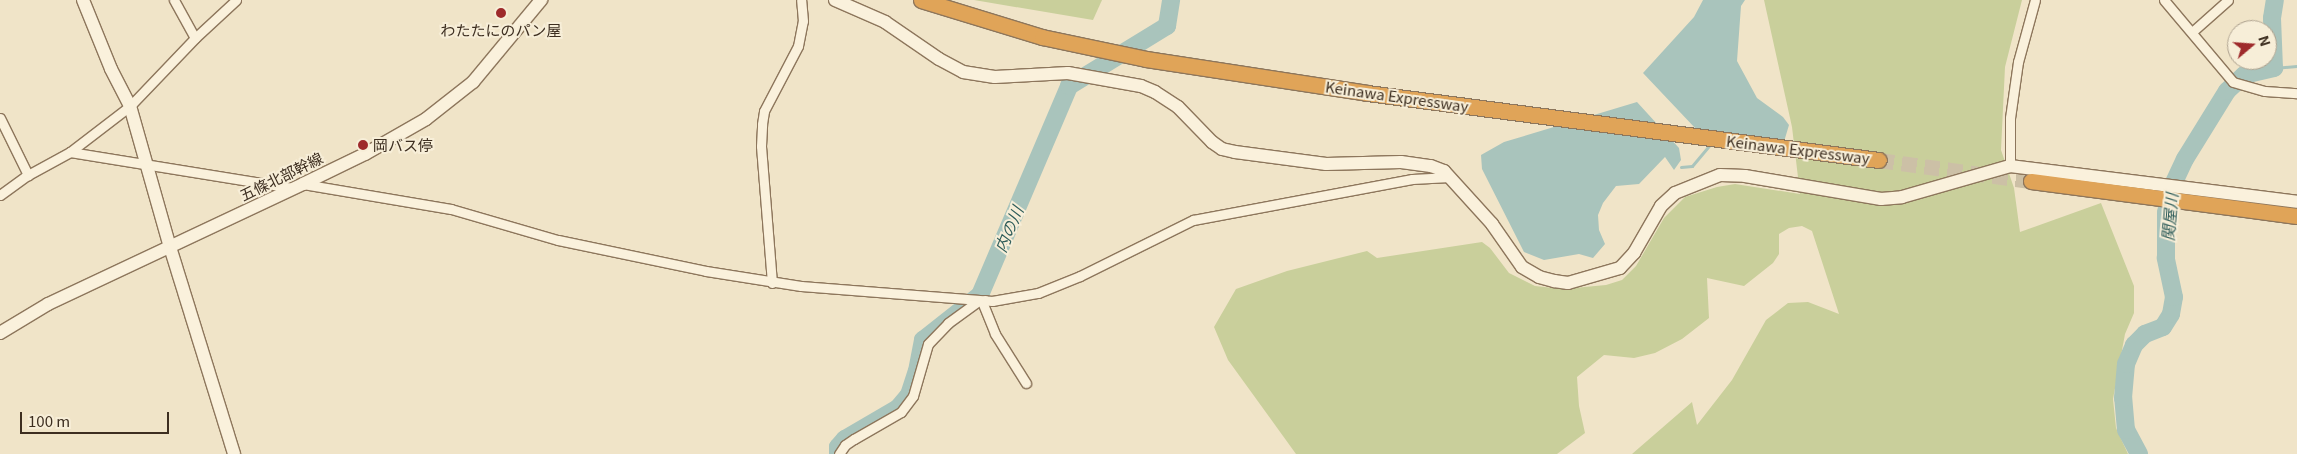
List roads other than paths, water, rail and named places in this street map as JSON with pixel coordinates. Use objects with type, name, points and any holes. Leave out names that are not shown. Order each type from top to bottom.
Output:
[{"type":"highway","name":"Keinawa Expressway","points":[[921,0],[1042,36],[1146,59],[1529,114],[1879,160]]},
{"type":"highway","points":[[2030,174],[2064,184],[2297,216]]},
{"type":"street","points":[[83,0],[130,106],[170,247],[234,454]]},
{"type":"street","points":[[174,0],[195,38]]},
{"type":"street","points":[[0,195],[28,175],[70,152],[130,106],[195,38],[236,0]]},
{"type":"street","name":"五條北部幹線","points":[[0,333],[48,304],[365,154],[426,119],[467,88],[541,0]]},
{"type":"street","points":[[772,282],[761,146],[762,124],[764,111],[798,46],[803,21],[801,0]]},
{"type":"street","points":[[835,0],[885,22],[939,60],[963,72],[995,77],[1068,73],[1132,83],[1168,99],[1212,142],[1222,149],[1326,164],[1401,162],[1431,166],[1444,171],[1492,224],[1522,267],[1540,277],[1568,283],[1620,268],[1634,253],[1661,206],[1674,193],[1720,175],[1745,176],[1881,199],[1902,197],[2010,166],[2030,174],[2297,202]]},
{"type":"street","points":[[2010,166],[2010,118],[2018,62],[2035,0]]},
{"type":"street","points":[[2164,0],[2234,82],[2265,91],[2297,93]]},
{"type":"street","points":[[2192,32],[2228,0]]},
{"type":"street","points":[[0,118],[28,175]]},
{"type":"street","points":[[70,152],[451,209],[558,240],[675,266],[772,282],[992,301],[1038,292],[1080,276],[1193,220],[1412,179],[1450,177]]},
{"type":"street","points":[[1412,179],[1431,166]]},
{"type":"street","points":[[981,300],[995,334],[1026,382]]},
{"type":"street","points":[[839,453],[845,445],[854,439],[901,412],[913,396],[928,344],[948,323],[981,300]]},
{"type":"water","points":[[1703,0],[1745,0],[1741,6],[1737,61],[1757,98],[1783,117],[1789,125],[1780,155],[1713,147],[1643,73],[1694,17]]},
{"type":"water","points":[[1637,102],[1679,148],[1681,160],[1674,170],[1665,157],[1639,184],[1616,186],[1603,203],[1598,215],[1599,230],[1605,244],[1593,258],[1579,254],[1544,260],[1524,252],[1482,169],[1481,155],[1504,142]]},
{"type":"waterway","name":"内の川","points":[[838,454],[838,447],[845,439],[898,408],[909,395],[917,371],[923,340],[980,295],[1069,86],[1167,26],[1171,0]]},
{"type":"waterway","name":"関屋川","points":[[2139,454],[2126,430],[2123,398],[2126,364],[2134,345],[2145,334],[2163,327],[2171,314],[2174,297],[2166,258],[2166,213],[2170,191],[2185,159],[2227,91],[2244,75],[2274,68],[2272,18],[2275,0]]},
{"type":"waterway","points":[[2277,68],[2297,66]]},
{"type":"waterway","points":[[1681,167],[1692,166],[1711,143]]},
{"type":"tunnel","points":[[1879,160],[2031,181]]},
{"type":"place","name":"わたたにのパン屋","points":[[501,13]]},
{"type":"place","name":"岡バス停","points":[[363,145]]}]
